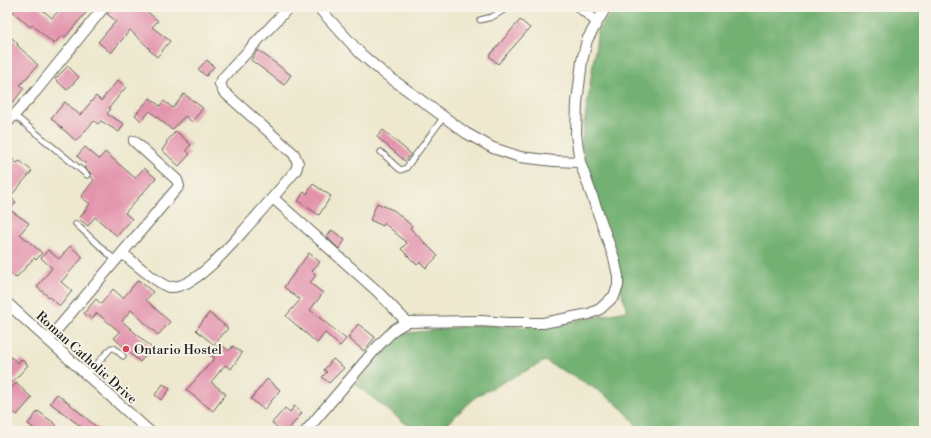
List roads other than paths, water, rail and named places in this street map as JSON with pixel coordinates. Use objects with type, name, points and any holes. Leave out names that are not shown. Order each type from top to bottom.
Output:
[{"type":"street","points":[[7,123],[35,92],[104,7]]},
{"type":"street","points":[[119,257],[165,285],[170,287],[182,285],[196,277],[225,252],[296,170],[298,163],[294,154],[223,91],[220,84],[223,78],[289,7]]},
{"type":"street","points":[[318,7],[361,54],[443,118],[466,133],[493,148],[520,157],[580,162]]},
{"type":"street","points":[[579,7],[597,22]]},
{"type":"street","points":[[306,431],[378,346],[395,329],[407,322],[482,321],[544,323],[589,314],[600,309],[614,296],[618,286],[618,276],[614,258],[580,162],[576,134],[582,61],[587,40],[606,7]]},
{"type":"street","points":[[48,340],[179,186],[177,180],[134,141]]},
{"type":"street","points":[[273,198],[377,291],[407,322]]},
{"type":"street","name":"Roman Catholic Drive","points":[[7,303],[149,431]]},
{"type":"lane","points":[[480,20],[492,16],[509,7]]},
{"type":"lane","points":[[14,115],[86,175]]},
{"type":"lane","points":[[381,152],[396,167],[402,170],[406,168],[443,118]]},
{"type":"lane","points":[[76,224],[119,257]]},
{"type":"lane","points":[[87,375],[111,348],[114,348],[123,356]]},
{"type":"place","name":"Ontario Hostel","points":[[126,349]]}]
